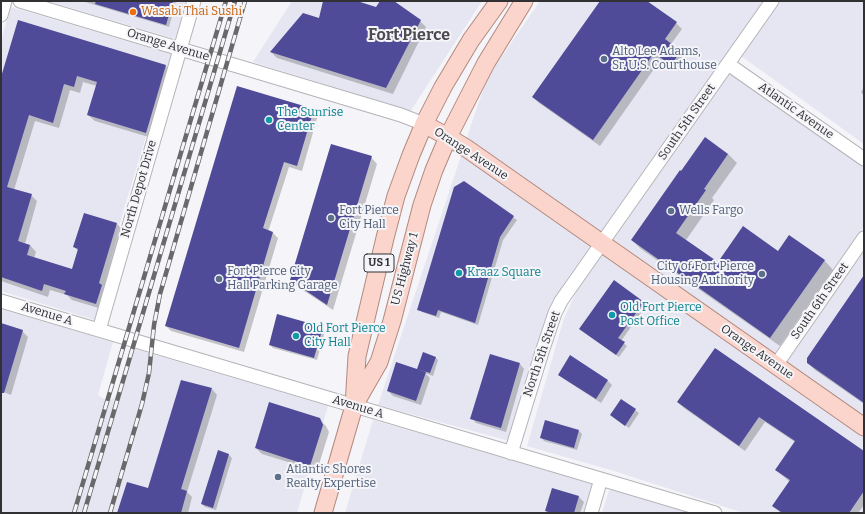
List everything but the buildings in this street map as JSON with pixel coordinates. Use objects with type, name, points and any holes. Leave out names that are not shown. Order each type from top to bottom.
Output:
[{"type":"main road","name":"US Highway 1","points":[[354,406],[358,356],[396,196],[424,124],[438,96],[459,59],[499,1]]},
{"type":"main road","name":"US Highway 1","points":[[354,406],[379,362],[392,321],[422,205],[434,170],[448,137],[486,63],[524,1]]},
{"type":"main road","name":"Orange Avenue","points":[[424,124],[466,148],[864,427]]},
{"type":"main road","name":"US 1","points":[[323,513],[354,406]]},
{"type":"street","points":[[1,15],[5,1]]},
{"type":"street","name":"Orange Avenue","points":[[20,1],[401,115],[424,124]]},
{"type":"street","name":"North Depot Drive","points":[[99,330],[194,1]]},
{"type":"street","name":"South 5th Street","points":[[602,243],[772,1]]},
{"type":"street","name":"Atlantic Avenue","points":[[728,64],[864,159]]},
{"type":"street","name":"South 6th Street","points":[[776,365],[864,238]]},
{"type":"street","name":"North 5th Street","points":[[511,453],[555,313],[561,301],[602,243]]},
{"type":"street","name":"Avenue A","points":[[1,301],[714,513]]},
{"type":"street","points":[[591,513],[601,479]]},
{"type":"shaded area","points":[[48,1],[186,1],[175,39]]},
{"type":"shaded area","points":[[292,1],[482,1],[410,112],[399,107],[253,62]]},
{"type":"shaded area","points":[[540,1],[763,1],[601,231],[466,140],[487,78]]},
{"type":"shaded area","points":[[780,1],[864,1],[864,144],[741,56]]},
{"type":"shaded area","points":[[11,7],[171,54],[123,212],[95,320],[1,291],[1,40]]},
{"type":"shaded area","points":[[732,69],[864,164],[864,226],[774,354],[613,239]]},
{"type":"shaded area","points":[[461,156],[592,244],[565,282],[550,314],[513,442],[378,405]]},
{"type":"shaded area","points":[[864,251],[864,417],[786,362]]},
{"type":"shaded area","points":[[604,252],[864,436],[864,513],[744,513],[614,471],[527,446],[564,318],[578,289]]},
{"type":"shaded area","points":[[1,308],[113,342],[98,395],[107,401],[114,398],[135,349],[328,406],[297,513],[1,513]]},
{"type":"shaded area","points":[[373,420],[596,483],[587,513],[345,513]]},
{"type":"shaded area","points":[[610,487],[691,513],[602,513]]},
{"type":"railway","points":[[74,513],[226,1]]},
{"type":"railway","points":[[84,513],[235,1]]},
{"type":"railway","points":[[110,513],[142,404],[149,373],[154,325],[160,294],[245,1]]},
{"type":"place","name":"Wasabi Thai Sushi","points":[[133,12]]},
{"type":"place","name":"Alto Lee Adams, Sr. U.S. Courthouse","points":[[604,59]]},
{"type":"place","name":"The Sunrise Center","points":[[269,120]]},
{"type":"place","name":"Wells Fargo","points":[[671,211]]},
{"type":"place","name":"Fort Pierce City Hall","points":[[331,218]]},
{"type":"place","name":"Kraaz Square","points":[[459,273]]},
{"type":"place","name":"City of Fort Pierce Housing Authority","points":[[762,274]]},
{"type":"place","name":"Fort Pierce City Hall Parking Garage","points":[[219,279]]},
{"type":"place","name":"Old Fort Pierce Post Office","points":[[612,315]]},
{"type":"place","name":"Old Fort Pierce City Hall","points":[[296,336]]},
{"type":"place","name":"Atlantic Shores Realty Expertise","points":[[278,477]]},
{"type":"district","name":"Fort Pierce","points":[[409,36]]}]
